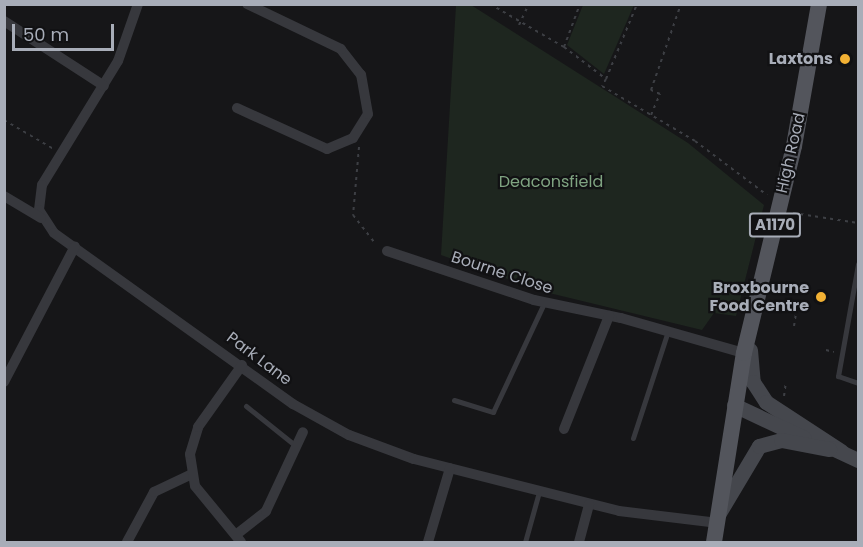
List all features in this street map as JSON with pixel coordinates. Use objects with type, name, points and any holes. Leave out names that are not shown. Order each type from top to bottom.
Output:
[{"type":"main road","name":"High Road","points":[[734,405],[749,328],[779,206],[819,4]]},
{"type":"main road","points":[[749,328],[749,365],[757,392],[841,451]]},
{"type":"main road","points":[[734,405],[757,392]]},
{"type":"main road","points":[[734,405],[858,460]]},
{"type":"main road","name":"A1170","points":[[714,543],[734,405]]},
{"type":"main road","points":[[718,518],[759,446],[794,441],[841,451]]},
{"type":"street","points":[[41,218],[42,185],[60,152],[104,86],[138,4]]},
{"type":"street","points":[[237,108],[319,147],[339,146],[358,132],[368,114],[367,94],[348,56],[321,36],[247,4]]},
{"type":"street","points":[[4,21],[104,86]]},
{"type":"street","name":"Park Lane","points":[[4,196],[41,218],[75,246],[335,429],[450,468],[589,504],[718,518]]},
{"type":"street","points":[[4,382],[75,246]]},
{"type":"street","name":"Bourne Close","points":[[387,251],[544,303],[609,316],[744,353]]},
{"type":"street","points":[[564,429],[609,316]]},
{"type":"street","points":[[242,365],[194,436],[192,474],[202,497],[239,538],[266,511],[303,432]]},
{"type":"street","points":[[428,543],[450,468]]},
{"type":"street","points":[[127,543],[154,492],[192,474]]},
{"type":"street","points":[[579,543],[589,504]]},
{"type":"lane","points":[[858,264],[838,376],[858,383]]},
{"type":"lane","points":[[454,400],[493,412],[544,303]]},
{"type":"lane","points":[[633,438],[668,331]]},
{"type":"lane","points":[[246,406],[296,446]]},
{"type":"lane","points":[[525,543],[539,492]]},
{"type":"path","points":[[490,4],[519,26],[564,47],[606,79]]},
{"type":"path","points":[[519,26],[530,4]]},
{"type":"path","points":[[564,47],[580,4]]},
{"type":"path","points":[[638,4],[602,86],[651,114],[779,206],[858,223]]},
{"type":"path","points":[[651,114],[660,94],[651,90],[681,4]]},
{"type":"path","points":[[4,120],[60,152]]},
{"type":"path","points":[[358,132],[353,215],[387,251]]},
{"type":"path","points":[[794,326],[796,314]]},
{"type":"path","points":[[782,405],[786,382]]},
{"type":"green space","name":"Deaconsfield","points":[[456,5],[471,5],[688,143],[764,205],[736,316],[714,313],[702,330],[541,291],[441,255]]},
{"type":"green space","points":[[583,5],[634,5],[604,74],[567,45]]},
{"type":"place","name":"Laxtons","points":[[845,59]]},
{"type":"place","name":"Broxbourne Food Centre","points":[[821,297]]}]
